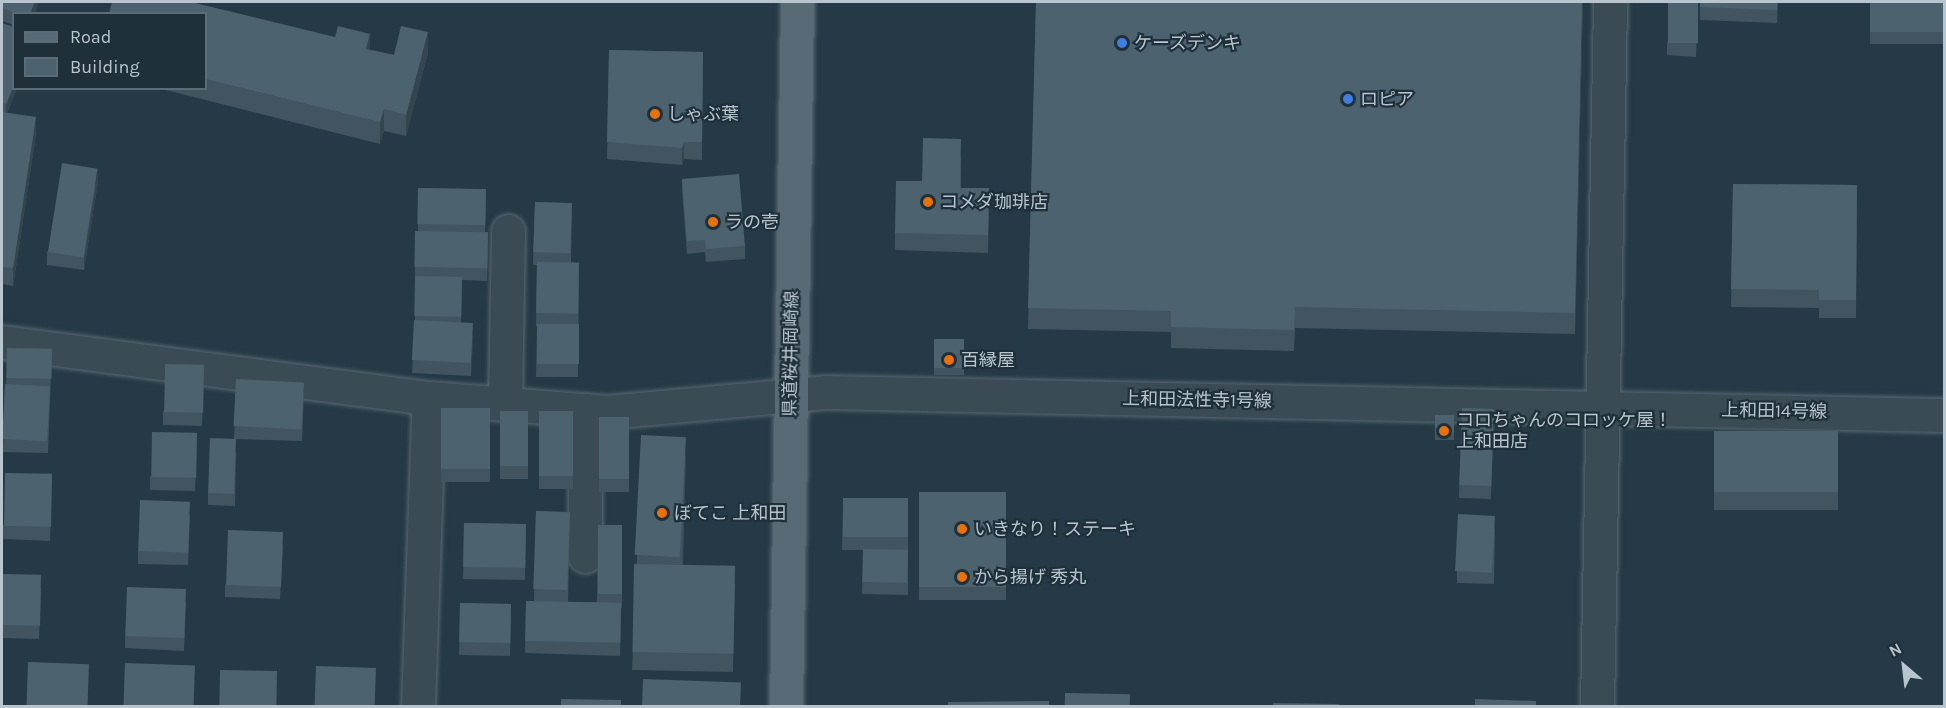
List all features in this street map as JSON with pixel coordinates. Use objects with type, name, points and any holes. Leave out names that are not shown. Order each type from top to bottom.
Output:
[{"type":"main road","name":"県道桜井岡崎線","points":[[786,706],[797,2]]},
{"type":"street","points":[[1597,706],[1610,2]]},
{"type":"street","points":[[505,403],[508,231]]},
{"type":"street","name":"上和田法性寺1号線","points":[[2,342],[429,398],[585,410],[790,393],[1604,409]]},
{"type":"street","points":[[418,706],[429,398]]},
{"type":"street","name":"上和田14号線","points":[[1604,409],[1944,415]]},
{"type":"street","points":[[585,410],[585,556]]},
{"type":"building","points":[[2,2],[35,2],[31,12],[12,12],[2,8]]},
{"type":"building","points":[[112,2],[191,2],[335,37],[338,26],[370,34],[366,49],[394,55],[401,26],[428,32],[406,115],[384,109],[380,122],[207,79],[207,12],[110,12]]},
{"type":"building","points":[[1036,2],[1582,2],[1575,313],[1295,307],[1294,330],[1171,327],[1171,311],[1028,308]]},
{"type":"building","points":[[1668,2],[1698,2],[1698,43],[1668,43]]},
{"type":"building","points":[[1700,2],[1777,2],[1777,10],[1700,7]]},
{"type":"building","points":[[1870,2],[1944,2],[1944,32],[1870,32]]},
{"type":"building","points":[[2,23],[12,26],[12,90],[6,104],[2,102]]},
{"type":"building","name":"しゃぶ葉","points":[[609,50],[703,52],[702,142],[684,142],[682,148],[607,142]]},
{"type":"building","points":[[2,112],[36,117],[13,268],[2,267]]},
{"type":"building","name":"コメダ珈琲店","points":[[923,138],[961,139],[960,188],[989,188],[988,235],[895,233],[896,181],[922,181]]},
{"type":"building","points":[[62,163],[98,169],[83,258],[48,252]]},
{"type":"building","name":"ラの壱","points":[[739,174],[745,246],[706,249],[705,240],[687,241],[682,179]]},
{"type":"building","points":[[1733,184],[1857,185],[1856,300],[1819,300],[1819,290],[1731,289]]},
{"type":"building","points":[[418,188],[486,189],[485,225],[417,224]]},
{"type":"building","points":[[535,202],[572,203],[570,253],[533,252]]},
{"type":"building","points":[[415,231],[488,232],[487,268],[414,267]]},
{"type":"building","points":[[537,262],[579,263],[578,314],[536,313]]},
{"type":"building","points":[[415,276],[462,277],[461,317],[414,316]]},
{"type":"building","points":[[414,320],[473,323],[471,363],[412,360]]},
{"type":"building","points":[[537,324],[579,324],[579,364],[537,364]]},
{"type":"building","name":"百縁屋","points":[[934,339],[964,339],[964,368],[934,368]]},
{"type":"building","points":[[7,348],[52,349],[51,379],[6,378]]},
{"type":"building","points":[[165,364],[204,365],[203,413],[164,412]]},
{"type":"building","points":[[236,379],[304,383],[301,429],[234,426]]},
{"type":"building","points":[[5,384],[50,386],[47,441],[2,439]]},
{"type":"building","points":[[441,408],[490,408],[490,469],[441,469]]},
{"type":"building","points":[[1462,408],[1494,409],[1491,486],[1459,485]]},
{"type":"building","points":[[500,411],[528,411],[528,466],[500,466]]},
{"type":"building","points":[[539,411],[573,411],[573,476],[539,476]]},
{"type":"building","points":[[1435,415],[1454,415],[1454,433],[1435,433]]},
{"type":"building","points":[[599,417],[629,417],[629,479],[599,479]]},
{"type":"building","points":[[1714,431],[1838,431],[1838,492],[1714,492]]},
{"type":"building","points":[[152,432],[197,433],[196,478],[151,477]]},
{"type":"building","name":"ぼてこ 上和田","points":[[641,435],[686,437],[680,557],[635,555]]},
{"type":"building","points":[[210,438],[236,439],[234,494],[208,493]]},
{"type":"building","points":[[5,473],[52,474],[51,527],[4,526]]},
{"type":"building","points":[[919,492],[1006,492],[1006,587],[919,587]]},
{"type":"building","points":[[843,498],[908,498],[908,537],[843,537]]},
{"type":"building","points":[[140,500],[190,502],[188,553],[138,551]]},
{"type":"building","points":[[536,511],[570,512],[567,590],[533,589]]},
{"type":"building","points":[[1458,514],[1495,516],[1492,573],[1455,571]]},
{"type":"building","points":[[464,523],[526,524],[525,568],[463,567]]},
{"type":"building","points":[[598,525],[622,525],[622,594],[598,594]]},
{"type":"building","points":[[228,530],[283,532],[281,587],[226,585]]},
{"type":"building","points":[[863,549],[908,550],[907,583],[862,582]]},
{"type":"building","points":[[634,564],[735,566],[733,654],[632,652]]},
{"type":"building","points":[[2,574],[41,575],[40,626],[2,625]]},
{"type":"building","points":[[127,587],[186,589],[184,638],[125,636]]},
{"type":"building","points":[[526,601],[621,603],[620,643],[525,641]]},
{"type":"building","points":[[460,603],[511,604],[510,643],[459,642]]},
{"type":"building","points":[[28,662],[89,664],[88,706],[26,706]]},
{"type":"building","points":[[125,663],[195,665],[194,706],[124,705]]},
{"type":"building","points":[[316,666],[376,668],[375,706],[315,706]]},
{"type":"building","points":[[220,670],[277,671],[276,706],[219,706]]},
{"type":"building","points":[[643,679],[741,682],[740,706],[642,706]]},
{"type":"building","points":[[1065,693],[1130,694],[1130,706],[1065,706]]},
{"type":"building","points":[[561,699],[621,700],[621,706],[561,706]]},
{"type":"building","points":[[1475,699],[1536,701],[1536,706],[1475,706]]},
{"type":"building","points":[[1049,701],[1049,706],[948,706],[948,702]]},
{"type":"building","points":[[1273,703],[1339,704],[1339,706],[1273,706]]},
{"type":"place","name":"ケーズデンキ","points":[[1122,43]]},
{"type":"place","name":"ロピア","points":[[1348,99]]},
{"type":"place","name":"しゃぶ葉","points":[[655,114]]},
{"type":"place","name":"コメダ珈琲店","points":[[928,202]]},
{"type":"place","name":"ラの壱","points":[[713,222]]},
{"type":"place","name":"百縁屋","points":[[949,360]]},
{"type":"place","name":"コロちゃんのコロッケ屋！ 上和田店","points":[[1444,431]]},
{"type":"place","name":"ぼてこ 上和田","points":[[662,513]]},
{"type":"place","name":"いきなり！ステーキ","points":[[962,529]]},
{"type":"place","name":"から揚げ 秀丸","points":[[962,577]]}]
